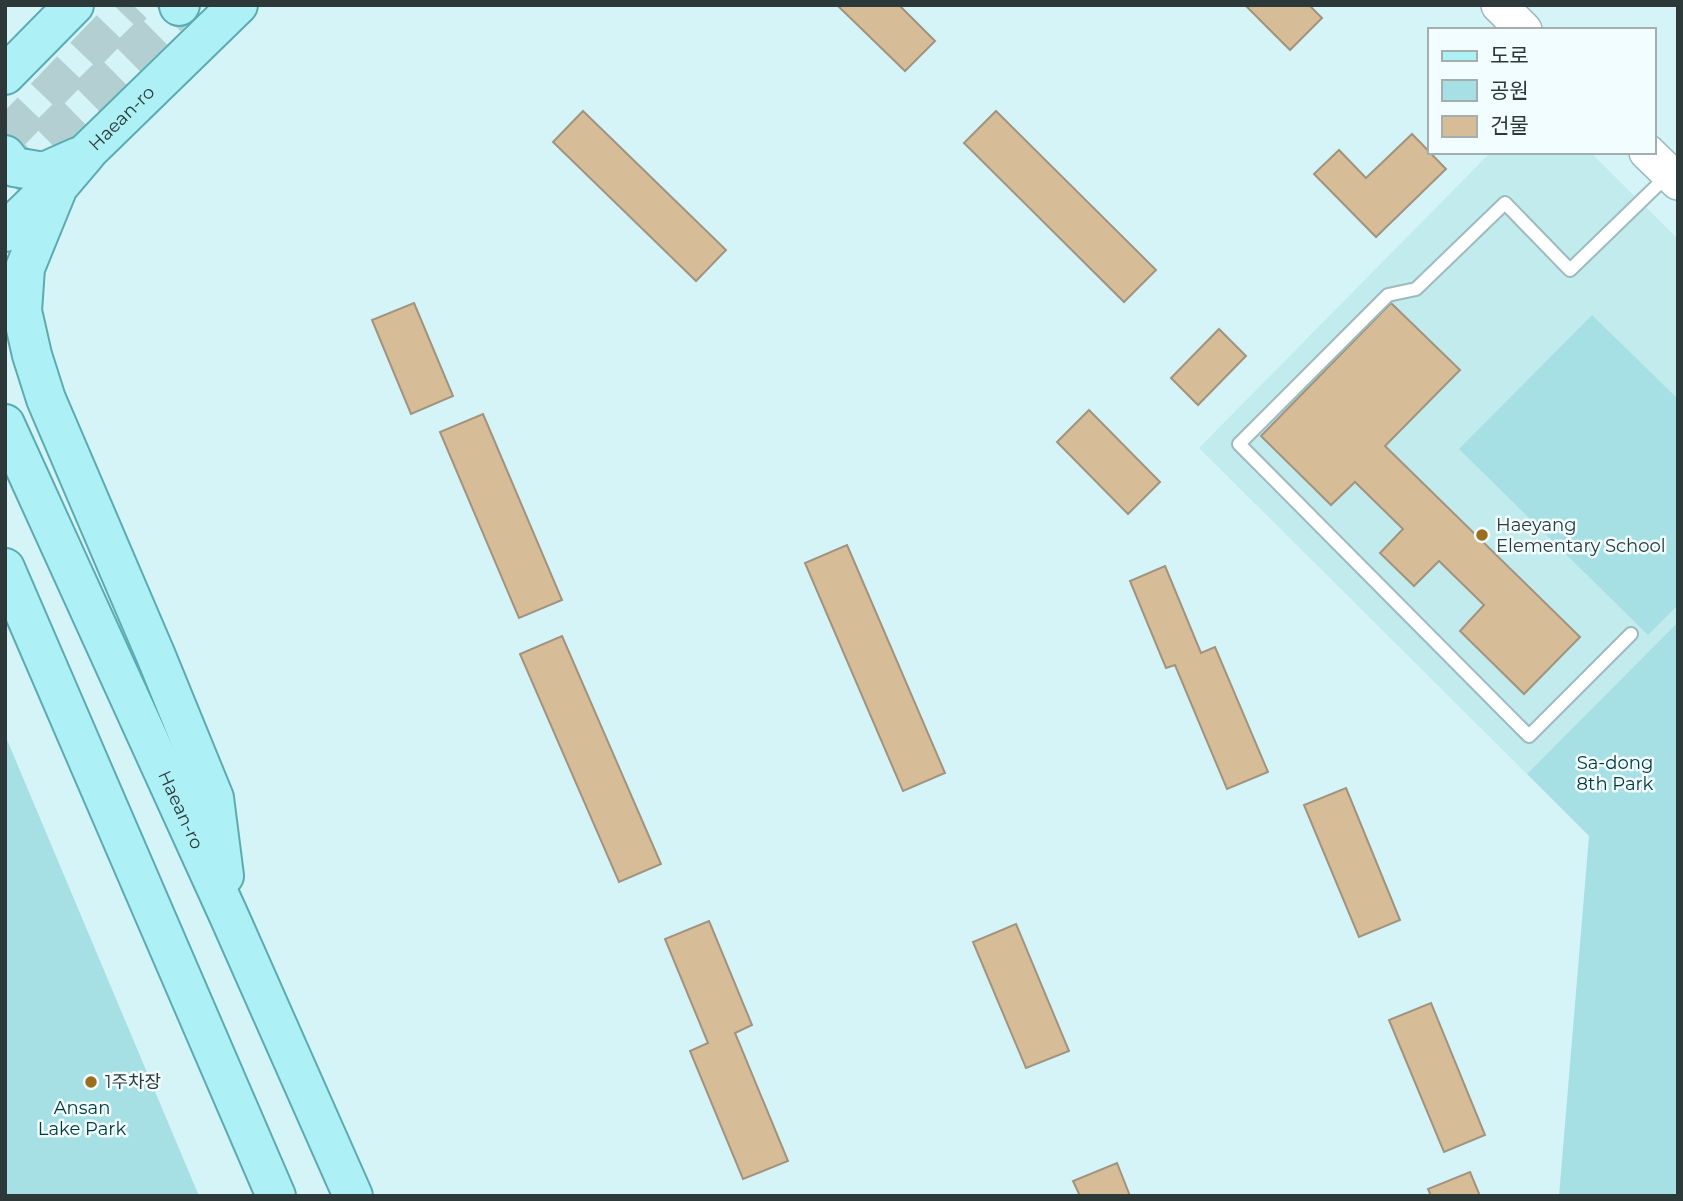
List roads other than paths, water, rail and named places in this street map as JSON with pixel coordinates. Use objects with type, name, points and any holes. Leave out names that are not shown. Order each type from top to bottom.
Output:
[{"type":"main road","points":[[8,75],[74,5]]},
{"type":"main road","name":"Haean-ro","points":[[5,232],[238,5]]},
{"type":"main road","points":[[5,155],[14,167],[44,172],[86,154]]},
{"type":"main road","points":[[86,154],[58,187],[25,268],[22,310],[46,399],[214,798],[229,916]]},
{"type":"main road","name":"Haean-ro","points":[[5,424],[353,1196]]},
{"type":"main road","points":[[5,568],[276,1196]]},
{"type":"street","points":[[1499,5],[1522,28]]},
{"type":"lane","points":[[1631,634],[1529,736],[1239,443],[1388,295],[1416,289],[1505,203],[1570,270],[1665,170]]},
{"type":"tunnel","points":[[5,138],[133,5]]},
{"type":"tunnel","points":[[5,178],[179,6]]},
{"type":"place","name":"Haeyang Elementary School","points":[[1482,535]]},
{"type":"place","name":"1주차장","points":[[91,1082]]},
{"type":"park label","name":"Sa-dong 8th Park","points":[[1615,773]]},
{"type":"park label","name":"Ansan Lake Park","points":[[82,1118]]}]
